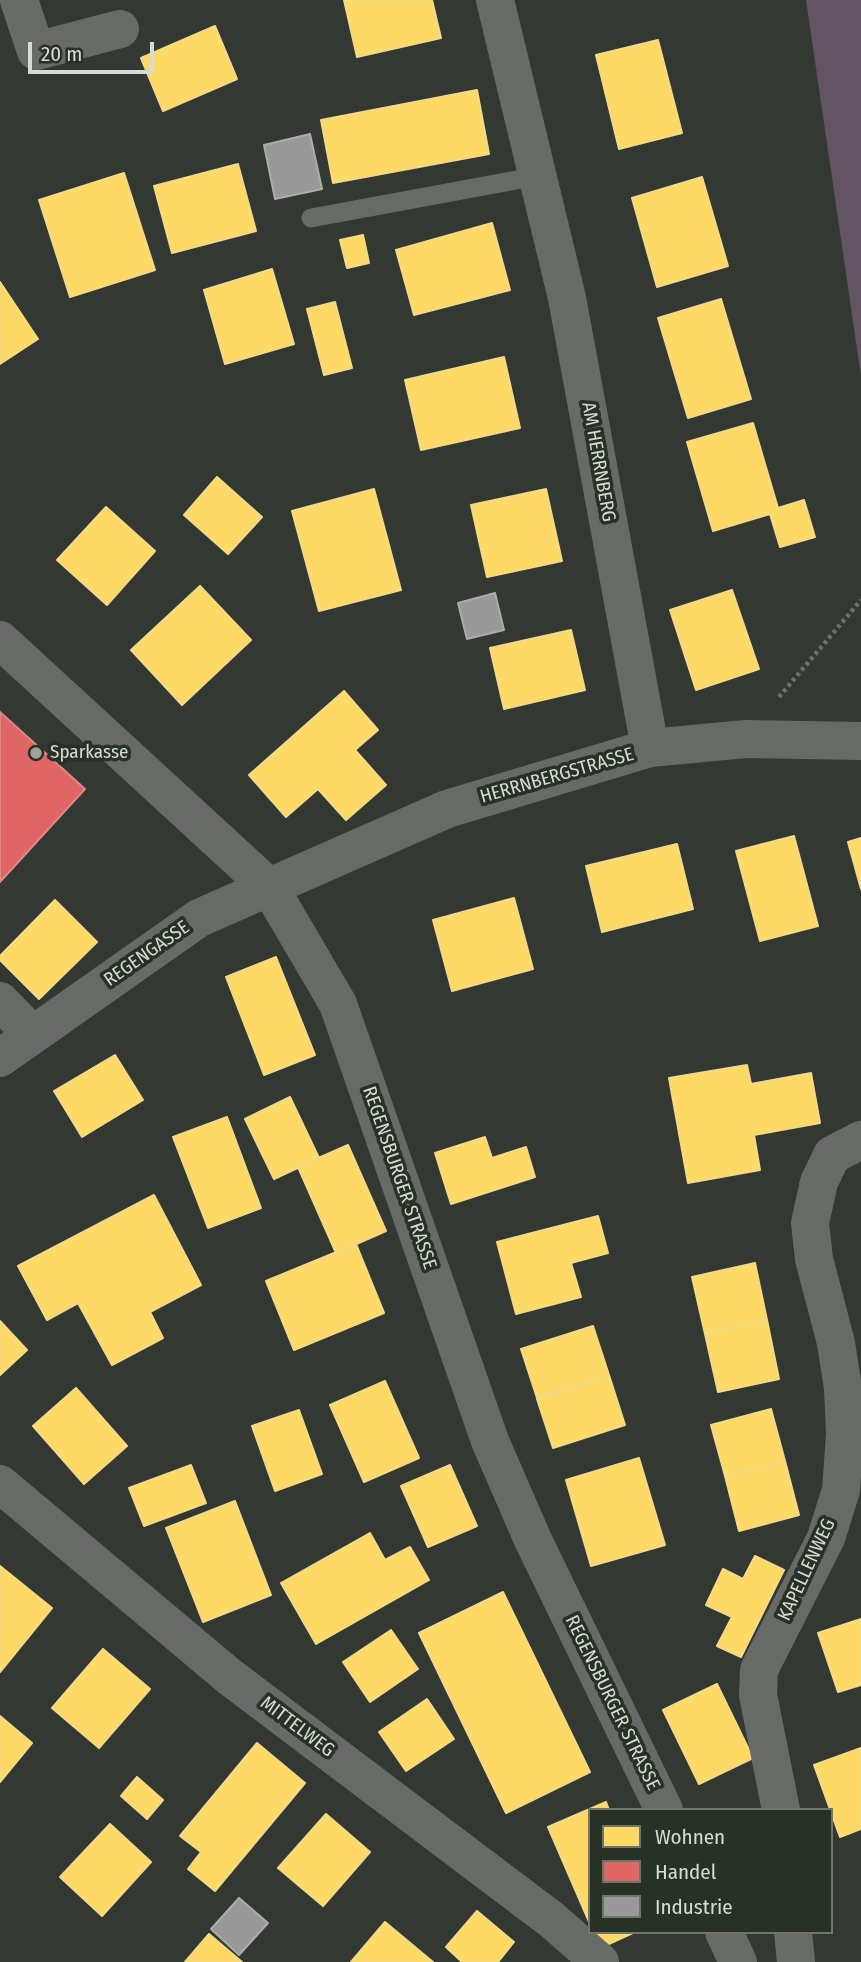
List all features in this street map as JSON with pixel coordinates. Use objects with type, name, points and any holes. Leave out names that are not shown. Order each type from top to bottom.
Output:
[{"type":"street","points":[[19,0],[36,51],[120,29]]},
{"type":"street","name":"AM HERRNBERG","points":[[495,0],[568,298],[650,748]]},
{"type":"street","name":"REGENSBURGER STRASSE","points":[[0,640],[270,888],[338,1004],[490,1441],[533,1540],[663,1808]]},
{"type":"street","name":"HERRNBERGSTRASSE","points":[[270,888],[447,808],[650,748],[746,739],[861,741]]},
{"type":"street","name":"REGENGASSE","points":[[0,1058],[199,918],[270,888]]},
{"type":"street","points":[[0,1001],[32,1034]]},
{"type":"street","name":"KAPELLENWEG","points":[[781,1808],[758,1695],[759,1670],[826,1538],[841,1490],[845,1434],[838,1354],[814,1259],[810,1223],[818,1182],[832,1155],[861,1140]]},
{"type":"street","name":"MITTELWEG","points":[[0,1485],[115,1578],[230,1677],[552,1920],[600,1962]]},
{"type":"street","points":[[725,1934],[738,1962]]},
{"type":"street","points":[[793,1934],[796,1962]]},
{"type":"lane","points":[[311,218],[538,176]]},
{"type":"path","points":[[746,739],[861,600]]},
{"type":"shaded area","points":[[806,0],[861,0],[861,376]]},
{"type":"building: Wohnen","points":[[344,0],[432,0],[441,38],[357,57]]},
{"type":"building: Wohnen","points":[[215,26],[237,79],[163,111],[141,58]]},
{"type":"building: Wohnen","points":[[658,40],[682,133],[619,149],[596,55]]},
{"type":"building: Wohnen","points":[[477,90],[489,154],[333,183],[321,120]]},
{"type":"building: Wohnen","points":[[238,164],[256,231],[172,253],[154,186]]},
{"type":"building: Wohnen","points":[[124,173],[155,270],[70,297],[39,200]]},
{"type":"building: Wohnen","points":[[702,177],[728,266],[657,287],[632,198]]},
{"type":"building: Wohnen","points":[[492,223],[510,290],[414,315],[396,250]]},
{"type":"building: Wohnen","points":[[363,235],[369,263],[347,268],[340,240]]},
{"type":"building: Wohnen","points":[[272,269],[294,344],[225,364],[204,290]]},
{"type":"building: Wohnen","points":[[0,282],[38,339],[0,364]]},
{"type":"building: Wohnen","points":[[721,299],[751,399],[688,418],[658,318]]},
{"type":"building: Wohnen","points":[[335,302],[352,368],[324,375],[307,309]]},
{"type":"building: Wohnen","points":[[504,357],[520,428],[421,450],[405,380]]},
{"type":"building: Wohnen","points":[[753,423],[778,508],[804,500],[815,537],[780,547],[770,514],[713,531],[687,442]]},
{"type":"building: Wohnen","points":[[217,477],[262,517],[228,554],[184,515]]},
{"type":"building: Wohnen","points":[[374,489],[401,590],[319,611],[292,511]]},
{"type":"building: Wohnen","points":[[546,489],[562,561],[487,577],[471,505]]},
{"type":"building: Wohnen","points":[[106,507],[155,551],[107,605],[57,560]]},
{"type":"building: Wohnen","points":[[200,586],[251,640],[182,705],[131,650]]},
{"type":"building: Wohnen","points":[[732,590],[759,669],[696,690],[670,610]]},
{"type":"building: Wohnen","points":[[571,630],[585,690],[504,709],[490,648]]},
{"type":"building: Wohnen","points":[[344,691],[378,730],[355,750],[386,785],[346,820],[318,789],[286,817],[249,775]]},
{"type":"building: Wohnen","points":[[794,836],[818,926],[760,941],[736,851]]},
{"type":"building: Wohnen","points":[[861,838],[861,889],[848,842]]},
{"type":"building: Wohnen","points":[[677,844],[693,909],[602,932],[586,866]]},
{"type":"building: Wohnen","points":[[514,898],[533,969],[452,991],[433,920]]},
{"type":"building: Wohnen","points":[[55,900],[97,942],[39,999],[0,960],[0,956]]},
{"type":"building: Wohnen","points":[[276,957],[315,1055],[264,1075],[226,977]]},
{"type":"building: Wohnen","points":[[115,1055],[143,1100],[82,1137],[54,1091]]},
{"type":"building: Wohnen","points":[[747,1065],[751,1084],[811,1073],[820,1123],[754,1135],[760,1170],[688,1183],[669,1078]]},
{"type":"building: Wohnen","points":[[290,1097],[319,1158],[274,1179],[245,1119]]},
{"type":"building: Wohnen","points":[[227,1117],[261,1208],[208,1228],[173,1137]]},
{"type":"building: Wohnen","points":[[485,1137],[492,1158],[526,1147],[535,1177],[451,1204],[435,1153]]},
{"type":"building: Wohnen","points":[[348,1145],[386,1231],[336,1253],[298,1167]]},
{"type":"building: Wohnen","points":[[154,1195],[201,1285],[150,1312],[163,1338],[112,1365],[78,1303],[47,1320],[18,1266]]},
{"type":"building: Wohnen","points":[[598,1216],[608,1253],[571,1263],[581,1297],[516,1314],[497,1242]]},
{"type":"building: Wohnen","points":[[356,1244],[384,1313],[294,1350],[266,1281]]},
{"type":"building: Wohnen","points":[[755,1263],[767,1320],[705,1334],[692,1277]]},
{"type":"building: Wohnen","points":[[767,1320],[779,1379],[718,1392],[705,1334]]},
{"type":"building: Wohnen","points":[[0,1321],[27,1350],[0,1375]]},
{"type":"building: Wohnen","points":[[593,1326],[609,1375],[537,1398],[521,1349]]},
{"type":"building: Wohnen","points":[[609,1375],[625,1425],[553,1448],[537,1399]]},
{"type":"building: Wohnen","points":[[385,1381],[419,1458],[364,1482],[330,1405]]},
{"type":"building: Wohnen","points":[[76,1388],[127,1446],[84,1484],[33,1426]]},
{"type":"building: Wohnen","points":[[771,1409],[785,1461],[725,1476],[711,1425]]},
{"type":"building: Wohnen","points":[[299,1410],[322,1474],[275,1491],[252,1426]]},
{"type":"building: Wohnen","points":[[639,1458],[665,1545],[591,1566],[566,1480]]},
{"type":"building: Wohnen","points":[[785,1461],[799,1515],[739,1531],[725,1476]]},
{"type":"building: Wohnen","points":[[191,1465],[206,1503],[144,1526],[129,1488]]},
{"type":"building: Wohnen","points":[[450,1465],[477,1526],[428,1547],[401,1486]]},
{"type":"building: Wohnen","points":[[235,1501],[271,1595],[203,1622],[166,1528]]},
{"type":"building: Wohnen","points":[[370,1533],[385,1560],[410,1547],[429,1580],[316,1644],[281,1583]]},
{"type":"building: Wohnen","points":[[755,1556],[784,1570],[741,1657],[717,1646],[732,1617],[706,1605],[723,1569],[743,1579]]},
{"type":"building: Wohnen","points":[[0,1566],[52,1608],[0,1672]]},
{"type":"building: Wohnen","points":[[503,1592],[590,1772],[506,1813],[419,1633]]},
{"type":"building: Wohnen","points":[[861,1619],[861,1685],[838,1692],[818,1633]]},
{"type":"building: Wohnen","points":[[391,1630],[418,1669],[370,1702],[343,1662]]},
{"type":"building: Wohnen","points":[[103,1649],[150,1689],[99,1748],[52,1708]]},
{"type":"building: Wohnen","points":[[717,1684],[753,1758],[699,1784],[663,1710]]},
{"type":"building: Wohnen","points":[[427,1699],[454,1739],[406,1771],[379,1732]]},
{"type":"building: Wohnen","points":[[0,1716],[32,1743],[0,1782]]},
{"type":"building: Wohnen","points":[[257,1743],[305,1783],[215,1891],[188,1869],[201,1852],[180,1836]]},
{"type":"building: Wohnen","points":[[861,1748],[861,1829],[840,1837],[833,1818],[833,1808],[830,1808],[814,1765]]},
{"type":"building: Wohnen","points":[[137,1777],[163,1800],[147,1819],[121,1796]]},
{"type":"building: Wohnen","points":[[606,1802],[608,1808],[592,1808]]},
{"type":"building: Wohnen","points":[[588,1810],[588,1919],[548,1827]]},
{"type":"building: Wohnen","points":[[326,1814],[370,1852],[323,1906],[278,1868]]},
{"type":"building: Wohnen","points":[[110,1824],[151,1862],[102,1916],[60,1877]]},
{"type":"building: Wohnen","points":[[477,1911],[514,1942],[498,1962],[462,1962],[446,1947]]},
{"type":"building: Wohnen","points":[[385,1922],[433,1962],[351,1962]]},
{"type":"building: Wohnen","points":[[209,1934],[242,1962],[185,1962]]},
{"type":"building: Wohnen","points":[[594,1934],[631,1934],[600,1948]]},
{"type":"building: Handel","points":[[0,712],[85,789],[0,882]]},
{"type":"building: Industrie","points":[[310,134],[322,189],[275,199],[264,145]]},
{"type":"building: Industrie","points":[[495,593],[504,630],[467,639],[458,603]]},
{"type":"building: Industrie","points":[[239,1898],[268,1923],[239,1955],[211,1929]]},
{"type":"place","name":"Sparkasse","points":[[36,753]]}]
